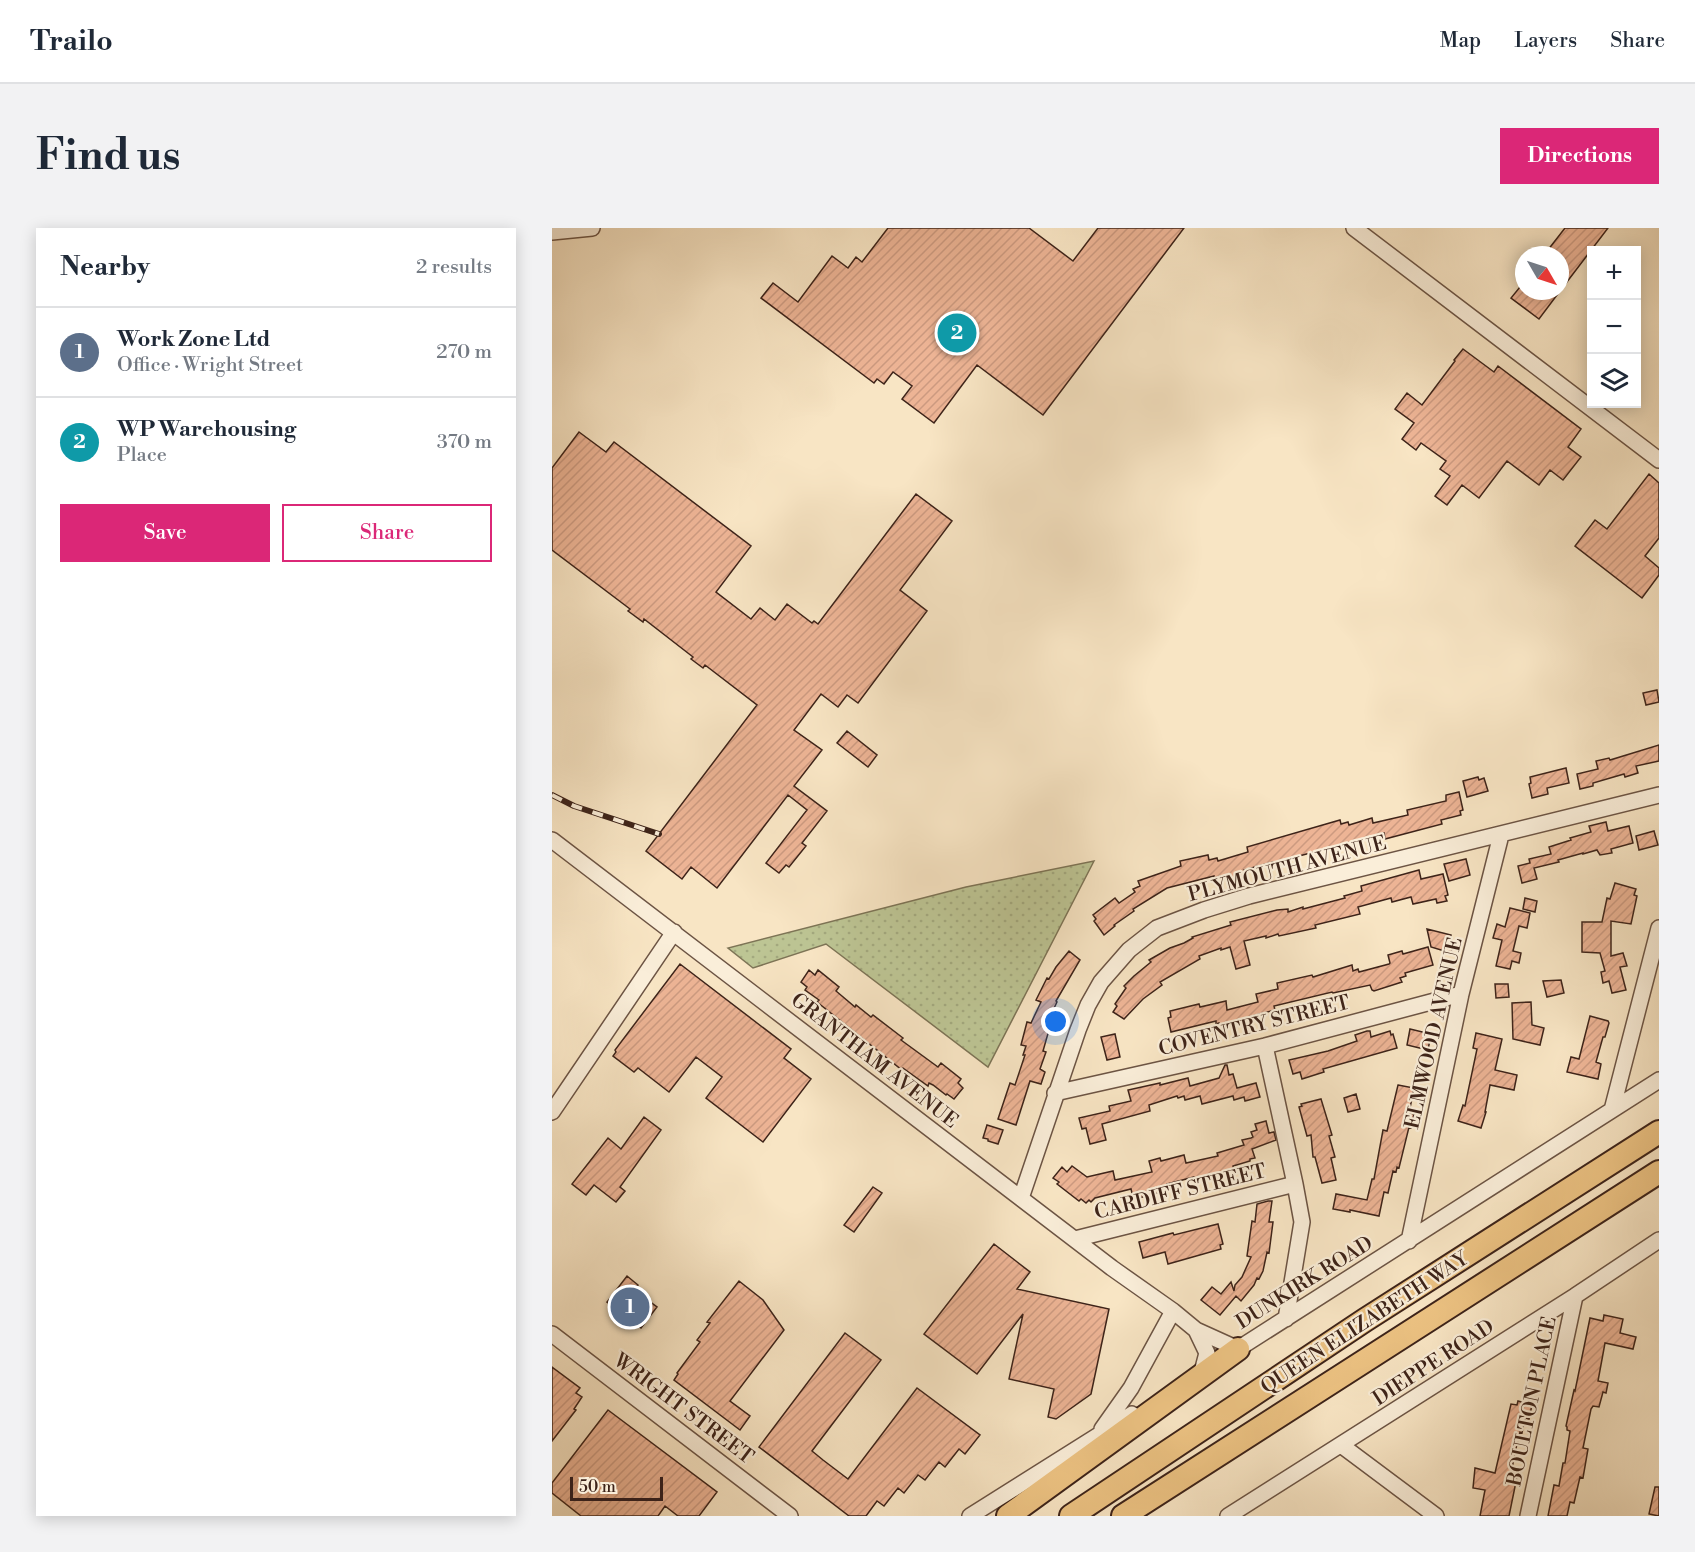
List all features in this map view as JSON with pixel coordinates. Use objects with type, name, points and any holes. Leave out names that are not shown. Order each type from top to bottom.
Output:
[{"type":"highway","name":"QUEEN ELIZABETH WAY","points":[[1071,1516],[1365,1320],[1659,1132]]},
{"type":"highway","name":"QUEEN ELIZABETH WAY","points":[[1123,1516],[1659,1172]]},
{"type":"highway","points":[[1008,1516],[1198,1376],[1238,1350]]},
{"type":"street","points":[[552,232],[592,228]]},
{"type":"street","points":[[1354,228],[1659,460]]},
{"type":"street","name":"PLYMOUTH AVENUE","points":[[1021,1198],[1055,1093],[1088,1005],[1101,982],[1129,950],[1157,928],[1249,896],[1659,795]]},
{"type":"street","name":"ELMWOOD AVENUE","points":[[1409,1241],[1461,994],[1501,835]]},
{"type":"street","name":"GRANTHAM AVENUE","points":[[552,840],[1112,1268],[1196,1330],[1238,1350]]},
{"type":"street","points":[[1612,1110],[1659,928]]},
{"type":"street","points":[[552,1112],[674,932]]},
{"type":"street","name":"COVENTRY STREET","points":[[1055,1093],[1265,1046],[1461,994]]},
{"type":"street","points":[[1265,1046],[1302,1222],[1286,1319]]},
{"type":"street","name":"DUNKIRK ROAD","points":[[1238,1350],[1659,1080]]},
{"type":"street","name":"CARDIFF STREET","points":[[1075,1239],[1295,1184]]},
{"type":"street","name":"DIEPPE ROAD","points":[[1228,1516],[1575,1296],[1659,1240]]},
{"type":"street","name":"BOULTON PLACE","points":[[1528,1516],[1575,1296]]},
{"type":"street","points":[[1100,1434],[1131,1388],[1173,1311]]},
{"type":"street","name":"GRANTHAM AVENUE","points":[[1196,1330],[1208,1353],[1198,1376]]},
{"type":"street","name":"WRIGHT STREET","points":[[552,1334],[790,1516]]},
{"type":"street","points":[[970,1516],[1100,1434],[1198,1376]]},
{"type":"street","points":[[1341,1445],[1436,1516]]},
{"type":"green space","points":[[1094,861],[988,1067],[826,944],[753,968],[728,948],[966,887]]},
{"type":"building","points":[[888,228],[1029,228],[1073,261],[1098,228],[1184,228],[1043,415],[977,365],[934,423],[902,399],[912,386],[893,372],[884,384],[877,379],[874,383],[761,298],[773,283],[798,302],[832,256],[848,268],[856,257],[862,262]]},
{"type":"building","points":[[1565,228],[1608,228],[1594,246],[1587,246],[1587,256],[1569,279],[1569,246],[1551,246]]},
{"type":"building","points":[[1515,293],[1515,300],[1553,300],[1539,319],[1511,298]]},
{"type":"building","points":[[1463,349],[1494,372],[1498,366],[1581,429],[1568,447],[1581,457],[1563,480],[1550,470],[1539,485],[1507,461],[1479,498],[1462,485],[1447,505],[1435,496],[1450,476],[1440,469],[1446,461],[1421,443],[1416,450],[1402,439],[1414,423],[1395,409],[1407,393],[1422,405]]},
{"type":"building","points":[[579,432],[606,452],[614,442],[751,546],[716,592],[751,619],[760,608],[775,620],[787,604],[812,623],[814,621],[818,624],[916,494],[952,521],[900,590],[927,611],[858,703],[847,695],[838,707],[821,694],[794,730],[822,750],[794,786],[827,811],[802,843],[806,846],[789,867],[786,865],[779,873],[766,863],[807,810],[788,795],[717,888],[691,867],[682,879],[646,851],[757,705],[705,665],[703,668],[691,659],[693,657],[644,619],[643,622],[628,611],[630,609],[552,550],[552,468]]},
{"type":"building","points":[[1649,474],[1659,483],[1659,538],[1645,556],[1659,568],[1659,575],[1642,598],[1575,546],[1595,520],[1607,529]]},
{"type":"building","points":[[1657,690],[1659,702],[1646,705],[1643,693]]},
{"type":"building","points":[[847,731],[877,755],[868,767],[837,743]]},
{"type":"building","points":[[1659,745],[1659,761],[1636,766],[1638,773],[1625,777],[1624,774],[1580,789],[1577,774],[1598,769],[1596,761],[1609,758],[1610,760]]},
{"type":"building","points":[[1566,768],[1569,783],[1547,788],[1548,794],[1532,798],[1530,777]]},
{"type":"building","points":[[1478,777],[1479,780],[1484,778],[1488,791],[1467,797],[1463,781]]},
{"type":"building","points":[[1459,792],[1463,810],[1460,811],[1461,815],[1441,820],[1442,824],[1385,839],[1384,833],[1288,859],[1289,863],[1275,867],[1273,862],[1244,870],[1246,876],[1232,880],[1230,874],[1167,888],[1133,909],[1134,911],[1104,935],[1094,921],[1096,919],[1093,915],[1115,898],[1119,903],[1135,892],[1133,889],[1140,886],[1138,881],[1181,866],[1180,861],[1208,855],[1209,860],[1217,858],[1218,861],[1248,852],[1247,847],[1340,820],[1341,824],[1348,822],[1349,825],[1372,818],[1373,823],[1408,815],[1407,810],[1446,801],[1446,795]]},
{"type":"building","points":[[1606,822],[1608,831],[1629,826],[1633,843],[1611,849],[1612,853],[1600,855],[1597,850],[1534,868],[1537,879],[1522,883],[1518,866],[1530,863],[1529,859],[1551,854],[1549,847],[1591,832],[1589,826]]},
{"type":"building","points":[[1654,831],[1658,845],[1639,850],[1636,836]]},
{"type":"building","points":[[1466,859],[1470,875],[1449,881],[1444,864]]},
{"type":"building","points":[[1419,870],[1421,879],[1443,874],[1448,895],[1445,896],[1447,901],[1437,903],[1436,899],[1413,904],[1411,897],[1392,902],[1391,898],[1358,907],[1360,914],[1315,925],[1316,928],[1244,941],[1250,965],[1236,969],[1230,947],[1221,950],[1221,948],[1199,956],[1200,959],[1160,982],[1162,985],[1143,999],[1124,1019],[1113,1012],[1117,1006],[1115,1004],[1126,988],[1124,986],[1151,962],[1149,960],[1192,937],[1231,925],[1230,922],[1277,910],[1288,909],[1288,912],[1345,898],[1344,896],[1362,891],[1361,886]]},
{"type":"building","points":[[1615,883],[1636,889],[1634,895],[1637,896],[1631,924],[1611,921],[1611,956],[1623,953],[1627,966],[1620,967],[1626,990],[1612,993],[1609,981],[1603,983],[1601,972],[1605,971],[1600,953],[1582,952],[1582,922],[1602,922],[1607,898],[1610,899]]},
{"type":"building","points":[[1525,898],[1537,901],[1535,912],[1523,909]]},
{"type":"building","points":[[1510,908],[1530,913],[1527,928],[1519,926],[1513,951],[1521,953],[1519,963],[1512,961],[1510,969],[1496,966],[1502,940],[1493,938],[1497,924],[1505,927]]},
{"type":"building","points":[[1427,929],[1451,935],[1450,940],[1454,941],[1451,953],[1431,947]]},
{"type":"building","points":[[1428,947],[1433,965],[1405,973],[1406,976],[1400,978],[1402,982],[1374,991],[1370,985],[1274,1006],[1275,1010],[1252,1016],[1253,1020],[1239,1024],[1239,1021],[1220,1026],[1219,1023],[1216,1024],[1216,1021],[1171,1032],[1168,1018],[1171,1017],[1170,1011],[1226,1001],[1227,1010],[1258,1002],[1256,994],[1278,989],[1277,983],[1312,975],[1313,977],[1352,965],[1353,971],[1358,969],[1359,972],[1389,964],[1388,955],[1402,951],[1403,954]]},
{"type":"building","points":[[1069,951],[1080,960],[1056,1001],[1047,1023],[1049,1030],[1043,1051],[1046,1052],[1040,1069],[1045,1072],[1041,1084],[1030,1081],[1016,1125],[998,1119],[1010,1083],[1015,1085],[1025,1055],[1023,1055],[1026,1046],[1021,1045],[1027,1022],[1031,1023],[1041,1002],[1036,1000],[1047,978],[1049,979]]},
{"type":"building","points":[[680,964],[791,1049],[784,1058],[811,1079],[763,1142],[706,1098],[722,1077],[696,1057],[669,1092],[638,1068],[634,1072],[613,1056],[615,1050]]},
{"type":"building","points":[[809,970],[815,975],[818,970],[839,987],[836,991],[855,1007],[856,1005],[871,1017],[873,1015],[903,1038],[901,1040],[938,1067],[941,1063],[961,1079],[958,1083],[963,1088],[954,1099],[929,1083],[928,1086],[903,1068],[902,1070],[817,1002],[819,1000],[805,990],[807,987],[801,982]]},
{"type":"building","points":[[1561,980],[1564,993],[1547,997],[1543,981]]},
{"type":"building","points":[[1495,984],[1508,984],[1509,997],[1496,998]]},
{"type":"building","points":[[1531,1002],[1532,1025],[1544,1028],[1540,1045],[1513,1039],[1512,1003]]},
{"type":"building","points":[[1590,1016],[1609,1023],[1596,1062],[1601,1064],[1598,1079],[1567,1072],[1571,1057],[1579,1059]]},
{"type":"building","points":[[1410,1029],[1431,1034],[1428,1050],[1407,1045]]},
{"type":"building","points":[[1370,1031],[1371,1037],[1390,1031],[1397,1048],[1323,1069],[1324,1072],[1302,1079],[1300,1072],[1293,1074],[1289,1060],[1328,1051],[1357,1041],[1355,1035]]},
{"type":"building","points":[[1476,1033],[1502,1039],[1495,1070],[1517,1075],[1514,1090],[1490,1085],[1481,1128],[1458,1121],[1463,1105],[1465,1106],[1477,1049],[1473,1048]]},
{"type":"building","points":[[1115,1034],[1120,1057],[1107,1060],[1101,1037]]},
{"type":"building","points":[[1227,1065],[1229,1075],[1233,1074],[1237,1088],[1256,1083],[1260,1097],[1245,1101],[1244,1097],[1234,1100],[1233,1096],[1202,1104],[1200,1096],[1185,1100],[1184,1096],[1178,1098],[1177,1096],[1149,1105],[1150,1111],[1102,1124],[1106,1140],[1090,1144],[1086,1128],[1082,1129],[1079,1118],[1110,1111],[1109,1106],[1131,1101],[1128,1090],[1188,1078],[1190,1086],[1219,1078]]},
{"type":"building","points":[[1398,1085],[1414,1088],[1409,1113],[1414,1114],[1399,1168],[1397,1167],[1396,1172],[1393,1171],[1388,1193],[1384,1192],[1379,1216],[1333,1209],[1336,1194],[1367,1200],[1372,1179],[1374,1179],[1383,1130],[1387,1131]]},
{"type":"building","points":[[1356,1094],[1360,1109],[1348,1112],[1344,1098]]},
{"type":"building","points":[[1321,1099],[1332,1135],[1329,1136],[1335,1157],[1331,1158],[1336,1180],[1322,1183],[1315,1157],[1313,1157],[1311,1135],[1307,1136],[1299,1107],[1302,1106],[1301,1104]]},
{"type":"building","points":[[644,1117],[661,1130],[620,1187],[625,1191],[616,1202],[594,1185],[586,1195],[572,1184],[608,1138],[621,1149]]},
{"type":"building","points":[[1266,1121],[1269,1133],[1274,1132],[1276,1140],[1252,1149],[1255,1158],[1233,1166],[1234,1172],[1231,1173],[1195,1181],[1194,1177],[1167,1184],[1169,1190],[1135,1199],[1131,1189],[1095,1198],[1086,1203],[1081,1199],[1079,1201],[1057,1184],[1059,1182],[1053,1178],[1062,1167],[1067,1172],[1072,1166],[1087,1177],[1113,1171],[1115,1180],[1152,1172],[1149,1161],[1160,1158],[1161,1161],[1184,1155],[1186,1163],[1218,1156],[1217,1153],[1244,1145],[1242,1140],[1253,1137],[1251,1132],[1257,1130],[1255,1124]]},
{"type":"building","points":[[987,1125],[1003,1130],[998,1144],[983,1138]]},
{"type":"building","points":[[873,1187],[882,1193],[854,1232],[844,1225]]},
{"type":"building","points":[[1272,1201],[1269,1222],[1273,1222],[1269,1253],[1267,1252],[1263,1271],[1241,1301],[1236,1296],[1220,1315],[1201,1300],[1212,1287],[1221,1294],[1231,1282],[1234,1291],[1251,1257],[1247,1256],[1257,1204]]},
{"type":"building","points":[[1218,1224],[1223,1244],[1220,1245],[1221,1249],[1168,1264],[1165,1252],[1143,1258],[1139,1242]]},
{"type":"building","points":[[994,1244],[1030,1272],[1017,1289],[1109,1309],[1091,1394],[1056,1419],[1048,1417],[1054,1389],[1009,1379],[1023,1314],[977,1374],[924,1334]]},
{"type":"building","points":[[627,1276],[638,1285],[634,1290],[657,1307],[641,1328],[607,1302]]},
{"type":"building","points":[[739,1281],[763,1300],[784,1330],[730,1401],[750,1416],[740,1430],[674,1380],[700,1342],[697,1340],[710,1323],[707,1322]]},
{"type":"building","points":[[1604,1315],[1623,1319],[1620,1333],[1636,1337],[1633,1349],[1605,1343],[1598,1381],[1608,1383],[1599,1407],[1593,1406],[1591,1409],[1583,1448],[1588,1449],[1583,1478],[1580,1477],[1574,1503],[1570,1502],[1567,1516],[1548,1516],[1554,1485],[1559,1486],[1563,1463],[1565,1463],[1570,1431],[1566,1426],[1590,1318],[1603,1321]]},
{"type":"building","points":[[845,1333],[881,1360],[812,1451],[848,1479],[917,1388],[980,1435],[965,1454],[959,1449],[945,1467],[939,1462],[925,1480],[918,1475],[904,1493],[898,1488],[884,1506],[877,1501],[866,1516],[849,1516],[759,1447]]},
{"type":"building","points":[[552,1367],[580,1388],[576,1393],[582,1397],[574,1409],[576,1410],[552,1441]]},
{"type":"building","points":[[1518,1401],[1532,1405],[1529,1419],[1525,1418],[1522,1433],[1520,1432],[1518,1439],[1512,1468],[1518,1472],[1509,1516],[1480,1516],[1485,1490],[1473,1488],[1475,1468],[1495,1473],[1511,1404],[1517,1405]]},
{"type":"building","points":[[608,1410],[717,1492],[699,1516],[678,1516],[665,1506],[658,1516],[581,1516],[552,1493],[552,1483]]},
{"type":"building","points":[[1655,1487],[1659,1487],[1659,1516],[1649,1514]]},
{"type":"railway","points":[[552,795],[574,806],[659,834]]},
{"type":"place","name":"WP Warehousing","points":[[957,333]]},
{"type":"place","name":"Work Zone Ltd","points":[[630,1307]]}]
